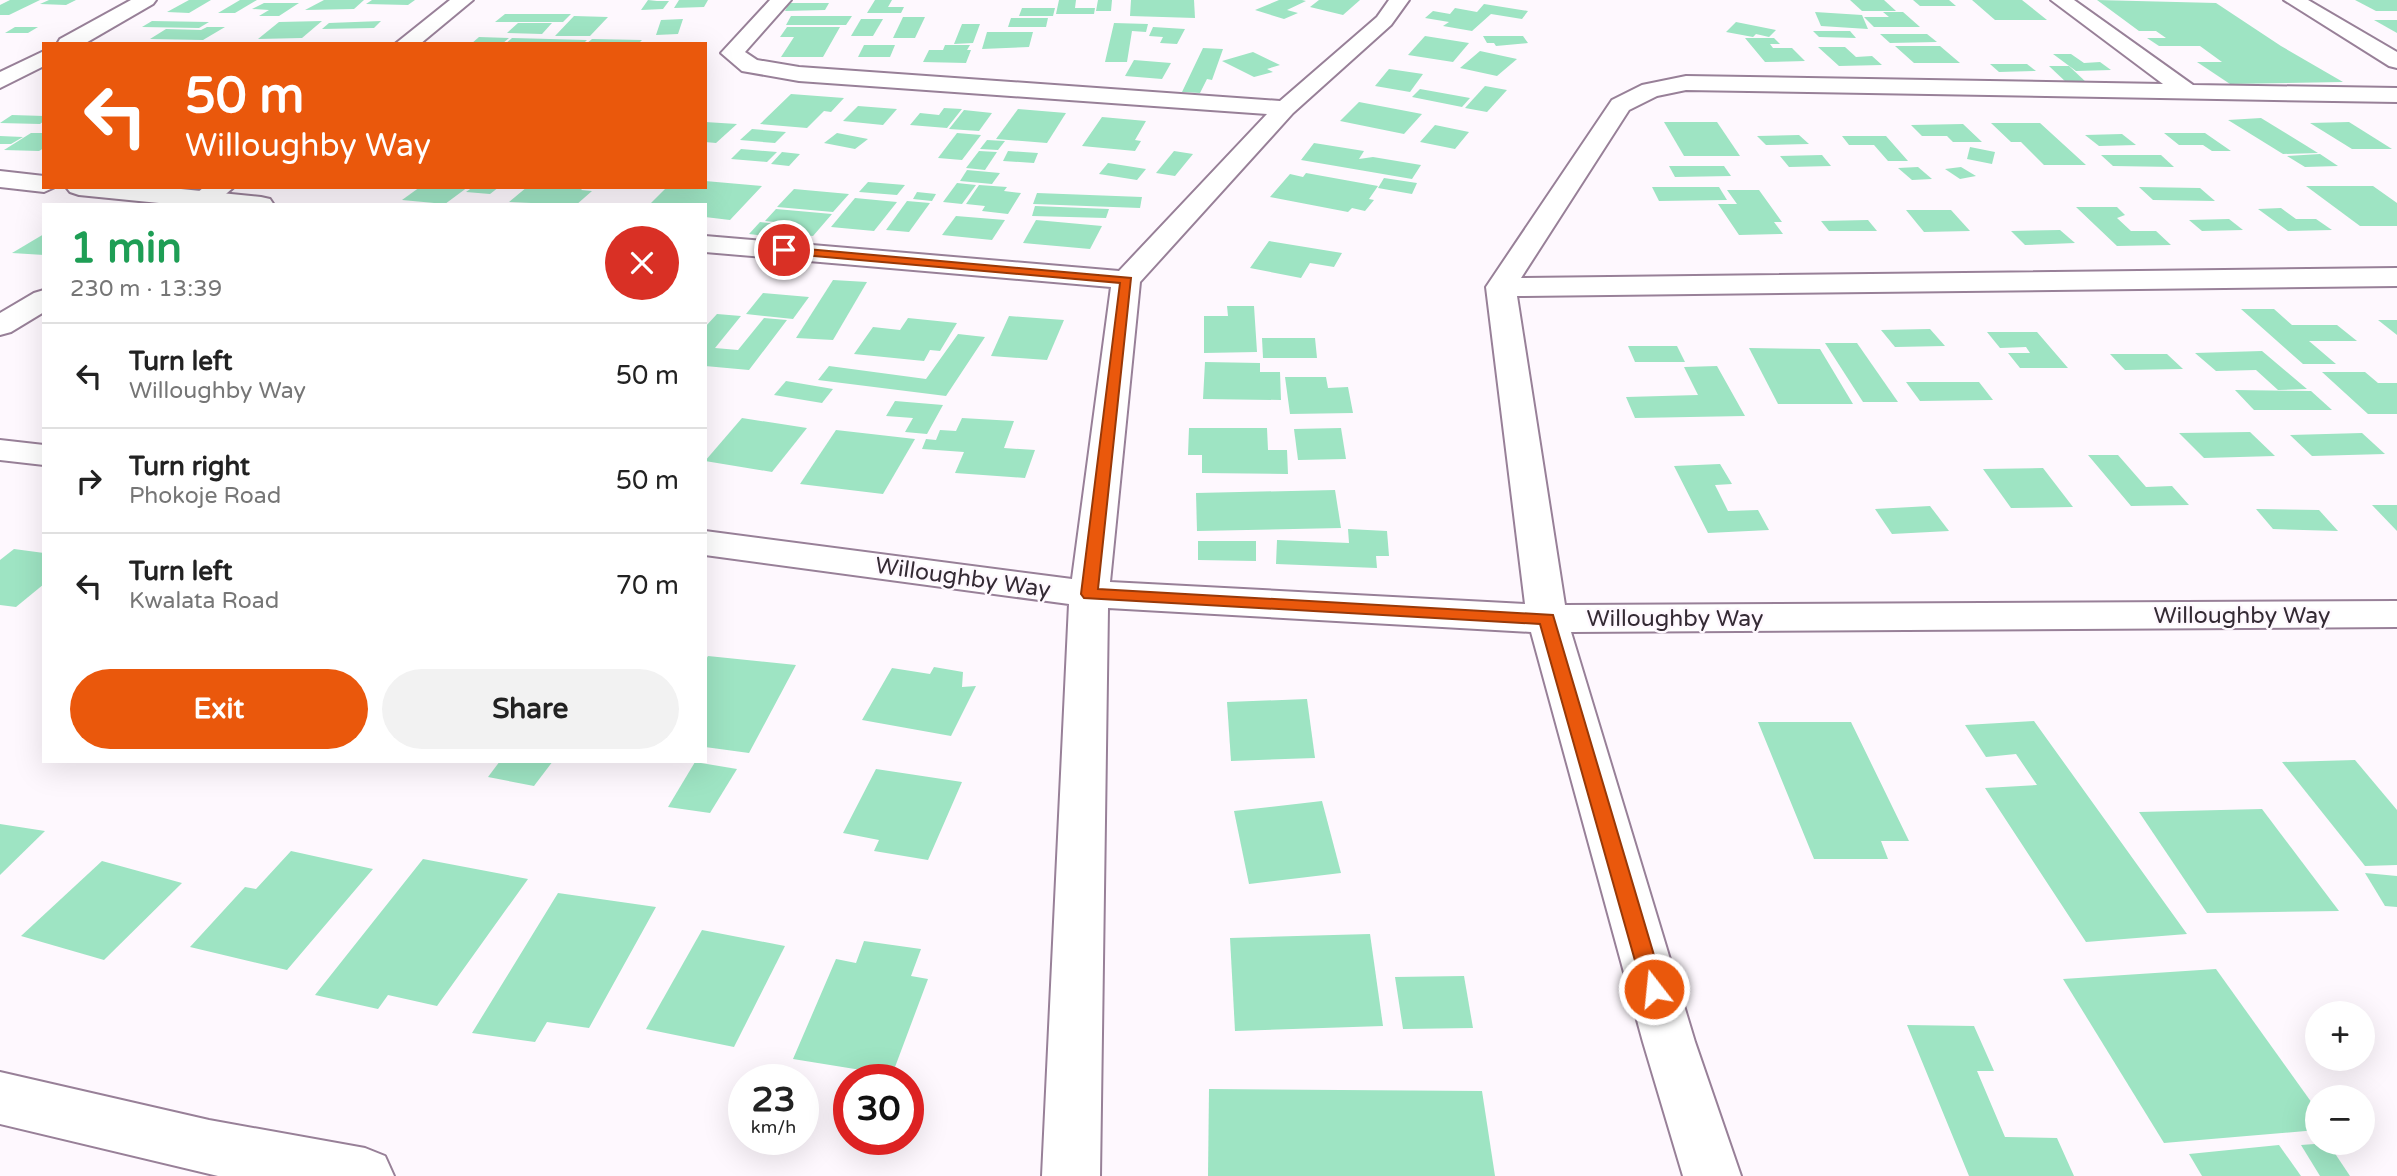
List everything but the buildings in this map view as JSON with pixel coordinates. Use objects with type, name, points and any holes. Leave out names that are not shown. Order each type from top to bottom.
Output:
[{"type":"street","points":[[72,42],[146,0]]},
{"type":"street","points":[[409,42],[463,0]]},
{"type":"street","points":[[780,0],[732,53],[750,66],[799,74],[1285,108]]},
{"type":"street","points":[[1072,1176],[1089,594],[1126,280],[1285,108],[1384,21],[1399,0]]},
{"type":"street","points":[[2061,0],[2188,92]]},
{"type":"street","points":[[2294,0],[2397,61]]},
{"type":"street","points":[[0,81],[42,58]]},
{"type":"street","points":[[1712,1176],[1669,1042],[1547,619],[1501,287],[1620,106],[1650,90],[1686,83],[2397,94]]},
{"type":"street","points":[[0,179],[42,184]]},
{"type":"street","points":[[105,189],[248,203]]},
{"type":"street","points":[[707,244],[1126,280]]},
{"type":"street","points":[[1501,287],[2397,276]]},
{"type":"street","points":[[0,326],[42,300]]},
{"type":"street","points":[[0,450],[42,455]]},
{"type":"street","name":"Willoughby Way","points":[[707,543],[1089,594],[1547,619],[2397,614]]},
{"type":"street","points":[[0,1098],[198,1161],[365,1176]]},
{"type":"route","points":[[784,250],[1126,280],[1089,594],[1547,619],[1654,989]]}]
